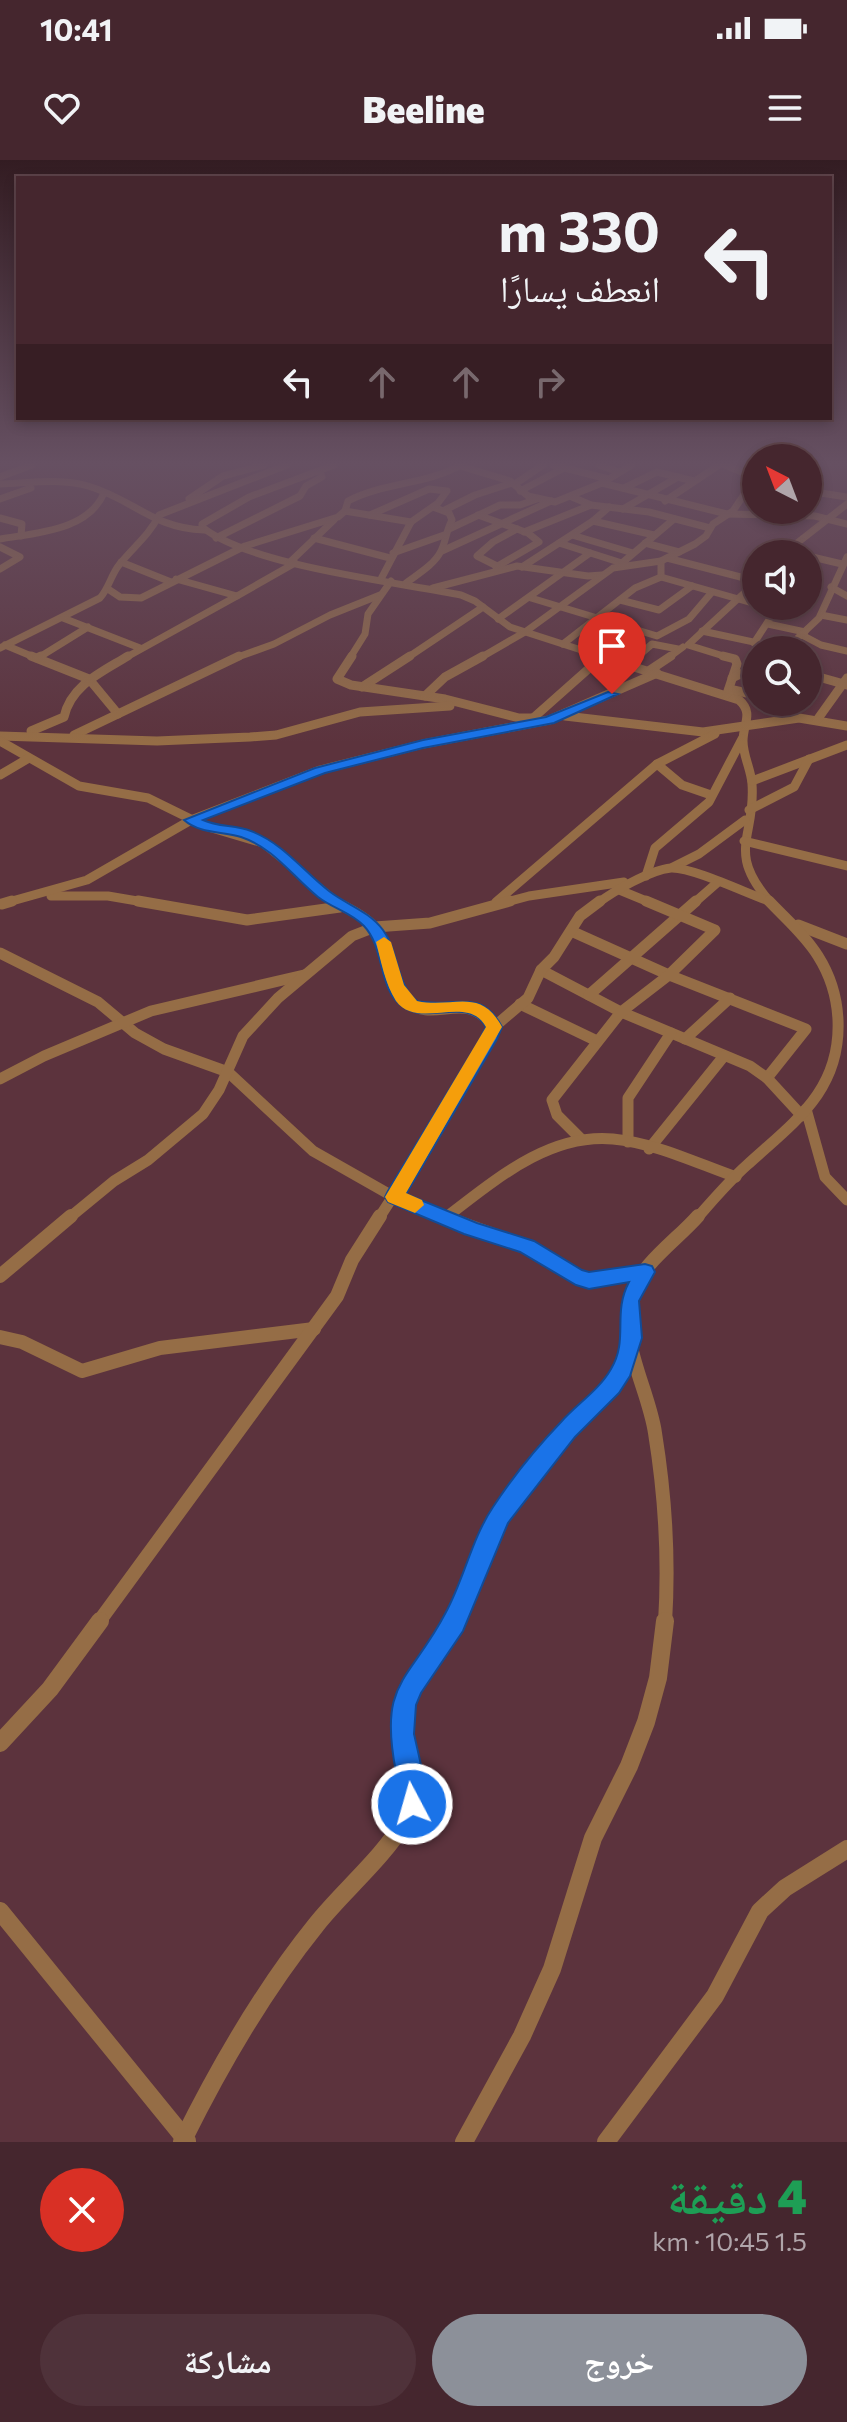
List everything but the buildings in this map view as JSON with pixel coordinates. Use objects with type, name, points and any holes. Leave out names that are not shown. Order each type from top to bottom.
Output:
[{"type":"street","points":[[0,569],[19,557]]},
{"type":"street","points":[[2,646],[100,598],[125,557]]},
{"type":"street","points":[[108,589],[120,597],[135,599],[221,557]]},
{"type":"street","points":[[279,557],[461,595],[525,632],[653,672],[742,693]]},
{"type":"street","points":[[16,736],[64,717],[75,691],[89,679],[237,596],[296,557]]},
{"type":"street","points":[[391,557],[384,593],[368,614],[365,634],[337,675],[341,682],[486,707],[532,719],[562,716],[673,731],[724,730]]},
{"type":"street","points":[[406,583],[435,557]]},
{"type":"street","points":[[480,557],[497,566]]},
{"type":"street","points":[[482,575],[512,557]]},
{"type":"street","points":[[522,567],[537,557]]},
{"type":"street","points":[[498,619],[584,557]]},
{"type":"street","points":[[604,557],[624,564]]},
{"type":"street","points":[[624,564],[629,557]]},
{"type":"street","points":[[664,560],[669,557]]},
{"type":"street","points":[[822,558],[845,561],[822,612]]},
{"type":"street","points":[[661,577],[664,560]]},
{"type":"street","points":[[425,696],[445,677],[525,632],[602,575],[624,564],[664,560],[742,578]]},
{"type":"street","points":[[121,562],[173,581],[237,596]]},
{"type":"street","points":[[429,589],[522,567],[602,575]]},
{"type":"street","points":[[620,600],[659,610],[688,585],[702,567]]},
{"type":"street","points":[[563,644],[635,588],[661,577],[742,600]]},
{"type":"street","points":[[833,584],[847,583]]},
{"type":"street","points":[[833,584],[847,596]]},
{"type":"street","points":[[531,598],[657,636],[689,619],[712,592]]},
{"type":"street","points":[[71,736],[244,653],[274,644],[330,615],[384,593]]},
{"type":"street","points":[[1,904],[87,880],[191,820],[320,770],[423,744],[562,716],[653,672],[678,649],[688,645],[742,595]]},
{"type":"street","points":[[362,687],[483,607]]},
{"type":"street","points":[[822,615],[847,620]]},
{"type":"street","points":[[63,618],[140,648]]},
{"type":"street","points":[[689,619],[701,632]]},
{"type":"street","points":[[759,636],[770,620]]},
{"type":"street","points":[[802,636],[817,620]]},
{"type":"street","points":[[768,624],[804,634],[821,645],[847,651]]},
{"type":"street","points":[[37,658],[88,627]]},
{"type":"street","points":[[669,629],[742,641]]},
{"type":"street","points":[[731,657],[742,643]]},
{"type":"street","points":[[628,664],[652,644],[678,649]]},
{"type":"street","points":[[688,645],[731,657],[737,664],[728,691]]},
{"type":"street","points":[[2,646],[89,679],[118,714]]},
{"type":"street","points":[[532,719],[603,656]]},
{"type":"street","points":[[732,678],[742,673]]},
{"type":"street","points":[[817,720],[846,682],[822,677]]},
{"type":"street","points":[[640,878],[655,848],[709,802],[742,739],[749,715],[745,704],[728,691]]},
{"type":"street","points":[[0,738],[71,736],[157,741],[250,737],[276,735],[360,712],[414,706],[486,707]]},
{"type":"street","points":[[494,904],[657,764],[724,730],[799,718],[847,726]]},
{"type":"street","points":[[0,738],[79,786],[140,796],[167,806],[206,827],[245,834],[265,843],[285,857],[324,894],[375,927],[385,943],[396,985],[404,1000],[422,1008],[472,1006],[488,1016],[494,1027]]},
{"type":"street","points":[[464,2142],[543,1992],[576,1901],[595,1834],[628,1768],[651,1712],[658,1684],[665,1636],[666,1584],[660,1464],[651,1408],[632,1338],[629,1301],[645,1272],[736,1177],[784,1135],[804,1112],[830,1074],[840,1050],[843,1009],[836,983],[806,938],[766,900],[748,867],[744,841],[752,781],[742,739]]},
{"type":"street","points":[[752,781],[847,745]]},
{"type":"street","points":[[0,775],[29,758]]},
{"type":"street","points":[[0,1743],[50,1689],[314,1329],[337,1296],[352,1260],[394,1197],[494,1027],[528,998],[541,970],[580,916],[617,889],[699,854],[747,815],[797,786],[805,776],[809,759]]},
{"type":"street","points":[[657,764],[682,785],[711,795]]},
{"type":"street","points":[[744,841],[847,866]]},
{"type":"street","points":[[670,868],[766,900]]},
{"type":"street","points":[[0,1276],[114,1181],[148,1160],[203,1114],[228,1072],[233,1053],[243,1036],[278,998],[352,936],[375,927],[430,923],[494,904],[640,878]]},
{"type":"street","points":[[589,995],[718,882]]},
{"type":"street","points":[[581,1139],[557,1115],[552,1100],[621,1012],[669,975],[715,930],[617,889]]},
{"type":"street","points":[[1,904],[53,896],[108,896],[247,920],[264,920],[320,906],[344,908]]},
{"type":"street","points":[[791,923],[847,944]]},
{"type":"street","points":[[571,931],[669,975],[806,1029],[767,1078]]},
{"type":"street","points":[[0,953],[98,1002],[164,1049],[228,1072],[313,1151],[394,1197],[527,1247],[576,1277],[589,1280],[645,1272]]},
{"type":"street","points":[[541,970],[621,1012],[767,1078],[804,1112],[825,1177],[847,1200]]},
{"type":"street","points":[[0,1079],[122,1022],[195,999],[307,974]]},
{"type":"street","points":[[685,1039],[730,998]]},
{"type":"street","points":[[520,1004],[597,1041]]},
{"type":"street","points":[[628,1142],[628,1098],[671,1033]]},
{"type":"street","points":[[649,1149],[724,1056]]},
{"type":"street","points":[[445,1218],[529,1159],[581,1139],[628,1142],[736,1177]]},
{"type":"street","points":[[0,1337],[18,1338],[70,1368],[82,1371],[160,1348],[314,1329]]},
{"type":"street","points":[[0,1911],[185,2141],[215,2073],[266,1991],[340,1895],[403,1823],[412,1804],[412,1787],[401,1734],[404,1705],[412,1684],[455,1622],[500,1516],[567,1430],[612,1386],[623,1370],[632,1338]]},
{"type":"street","points":[[606,2142],[715,1996],[760,1911],[785,1888],[847,1849]]},
{"type":"slow traffic","points":[[384,942],[396,985],[411,1006],[472,1006],[488,1016],[494,1027],[394,1197],[415,1205]]},
{"type":"route","points":[[412,1804],[412,1787],[401,1734],[404,1705],[412,1684],[455,1622],[470,1591],[489,1535],[500,1516],[567,1430],[612,1386],[623,1370],[632,1338],[629,1301],[645,1272],[589,1280],[576,1277],[539,1252],[471,1229],[394,1197],[494,1027],[488,1016],[472,1006],[411,1006],[396,985],[385,943],[368,921],[324,894],[285,857],[265,843],[245,834],[206,827],[191,820],[320,770],[423,744],[549,720],[612,694]]}]
